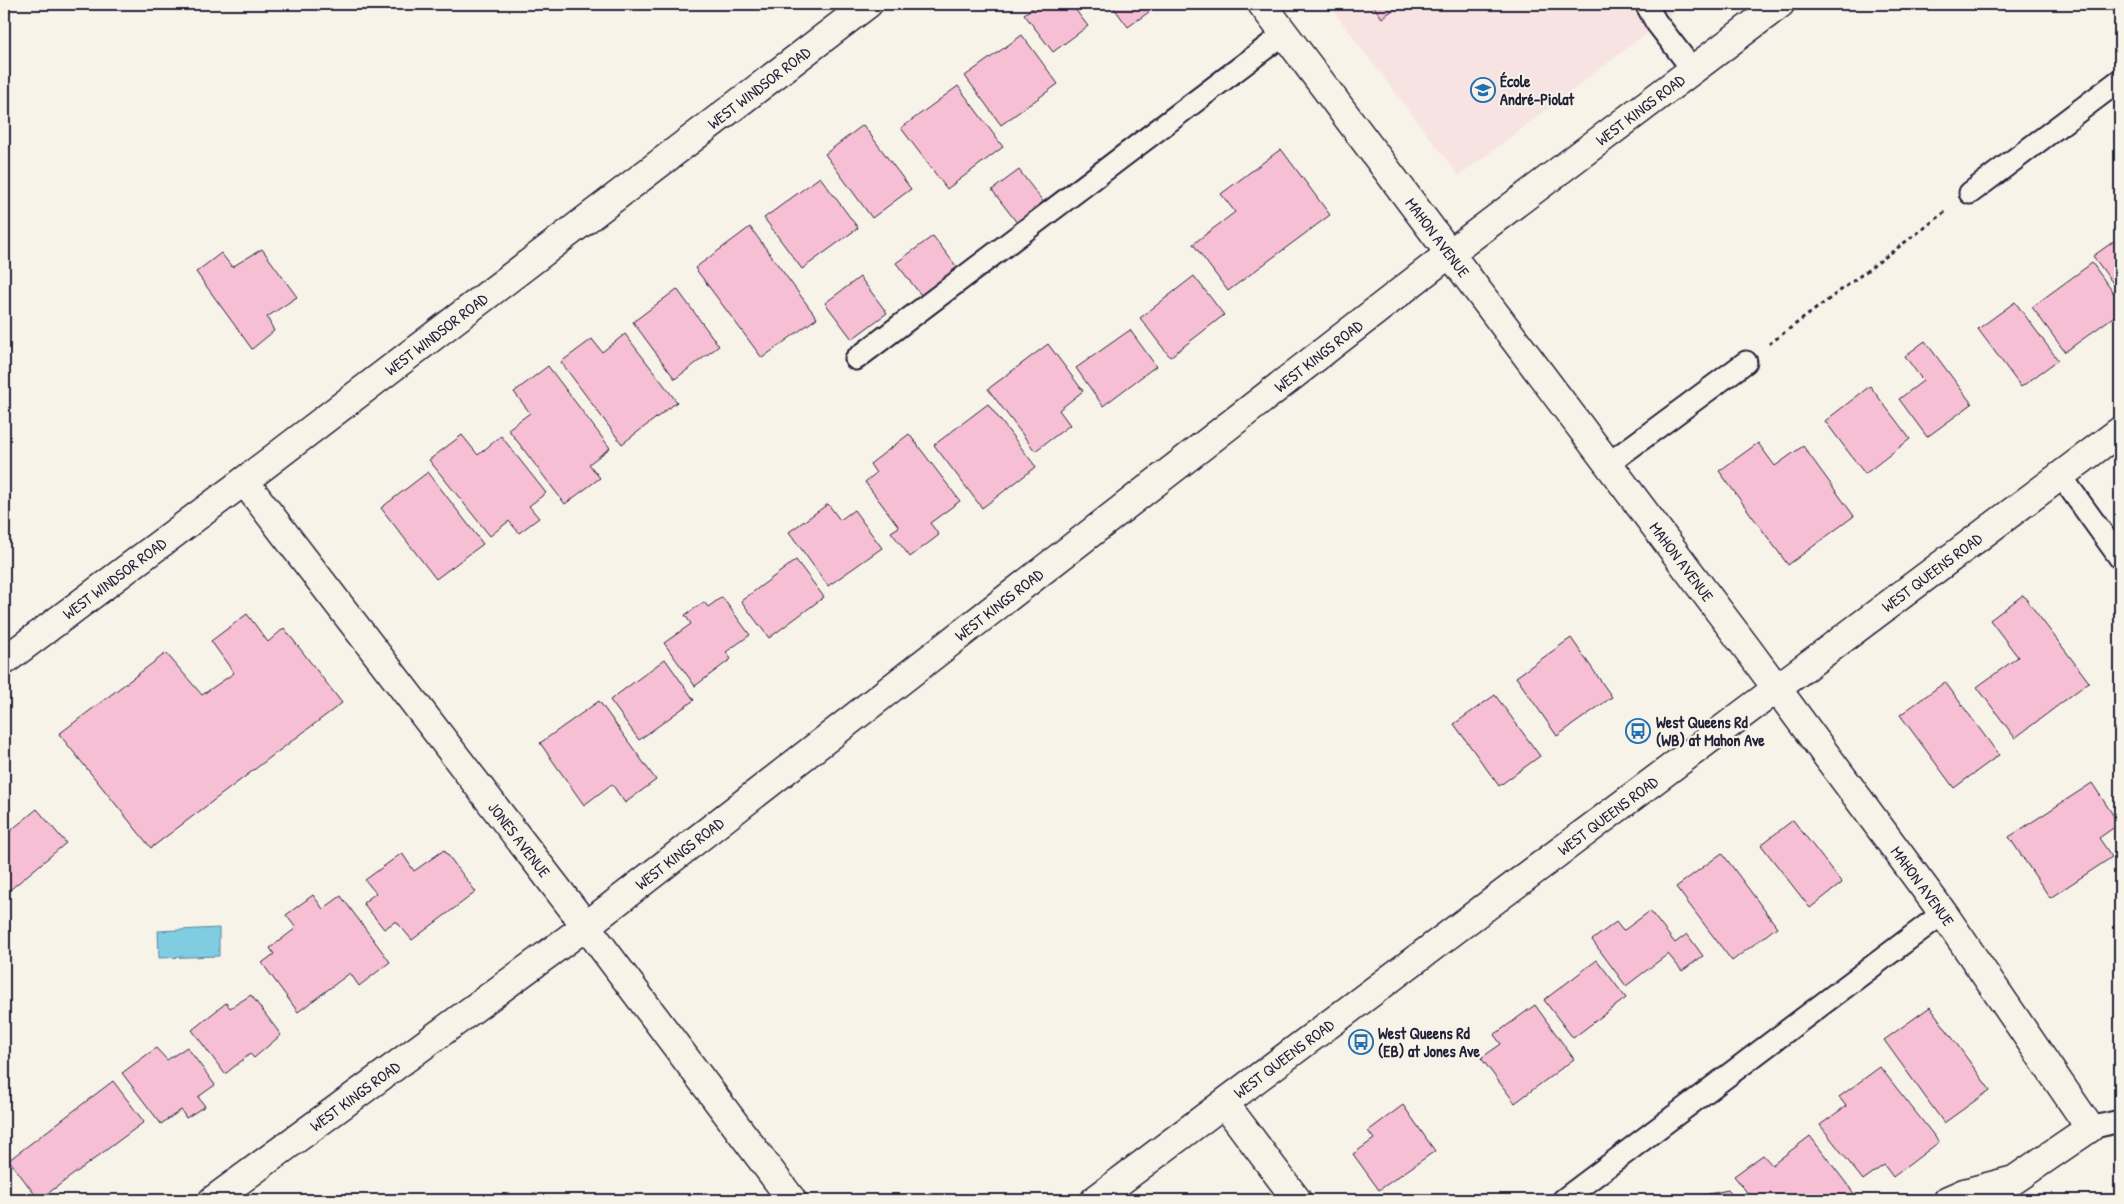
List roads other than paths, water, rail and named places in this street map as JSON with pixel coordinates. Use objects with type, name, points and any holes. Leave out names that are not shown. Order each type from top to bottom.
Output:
[{"type":"street","name":"WEST WINDSOR ROAD","points":[[4,661],[244,481],[868,4]]},
{"type":"street","name":"MAHON AVENUE","points":[[1262,4],[1943,912],[2090,1128]]},
{"type":"street","name":"WEST KINGS ROAD","points":[[213,1200],[586,926],[1449,254],[1780,4]]},
{"type":"street","name":"WEST QUEENS ROAD","points":[[1095,1200],[2120,431]]},
{"type":"street","name":"JONES AVENUE","points":[[244,481],[586,926],[792,1200]]},
{"type":"street","points":[[1225,1104],[1297,1200]]},
{"type":"street","points":[[1948,1200],[1964,1193],[2010,1190],[2090,1128]]},
{"type":"lane","points":[[1646,4],[1656,22],[1693,70]]},
{"type":"lane","points":[[856,359],[1284,34]]},
{"type":"lane","points":[[1970,193],[2120,80]]},
{"type":"lane","points":[[1608,464],[1746,362]]},
{"type":"lane","points":[[2061,476],[2120,558]]},
{"type":"lane","points":[[1562,1200],[1943,912]]},
{"type":"lane","points":[[2090,1128],[2120,1120]]},
{"type":"water","points":[[219,928],[219,956],[159,958],[158,931]]},
{"type":"place","name":"École André-Piolat","points":[[1483,90]]},
{"type":"place","name":"West Queens Rd (WB) at Mahon Ave","points":[[1638,731]]},
{"type":"place","name":"West Queens Rd (EB) at Jones Ave","points":[[1361,1042]]}]
